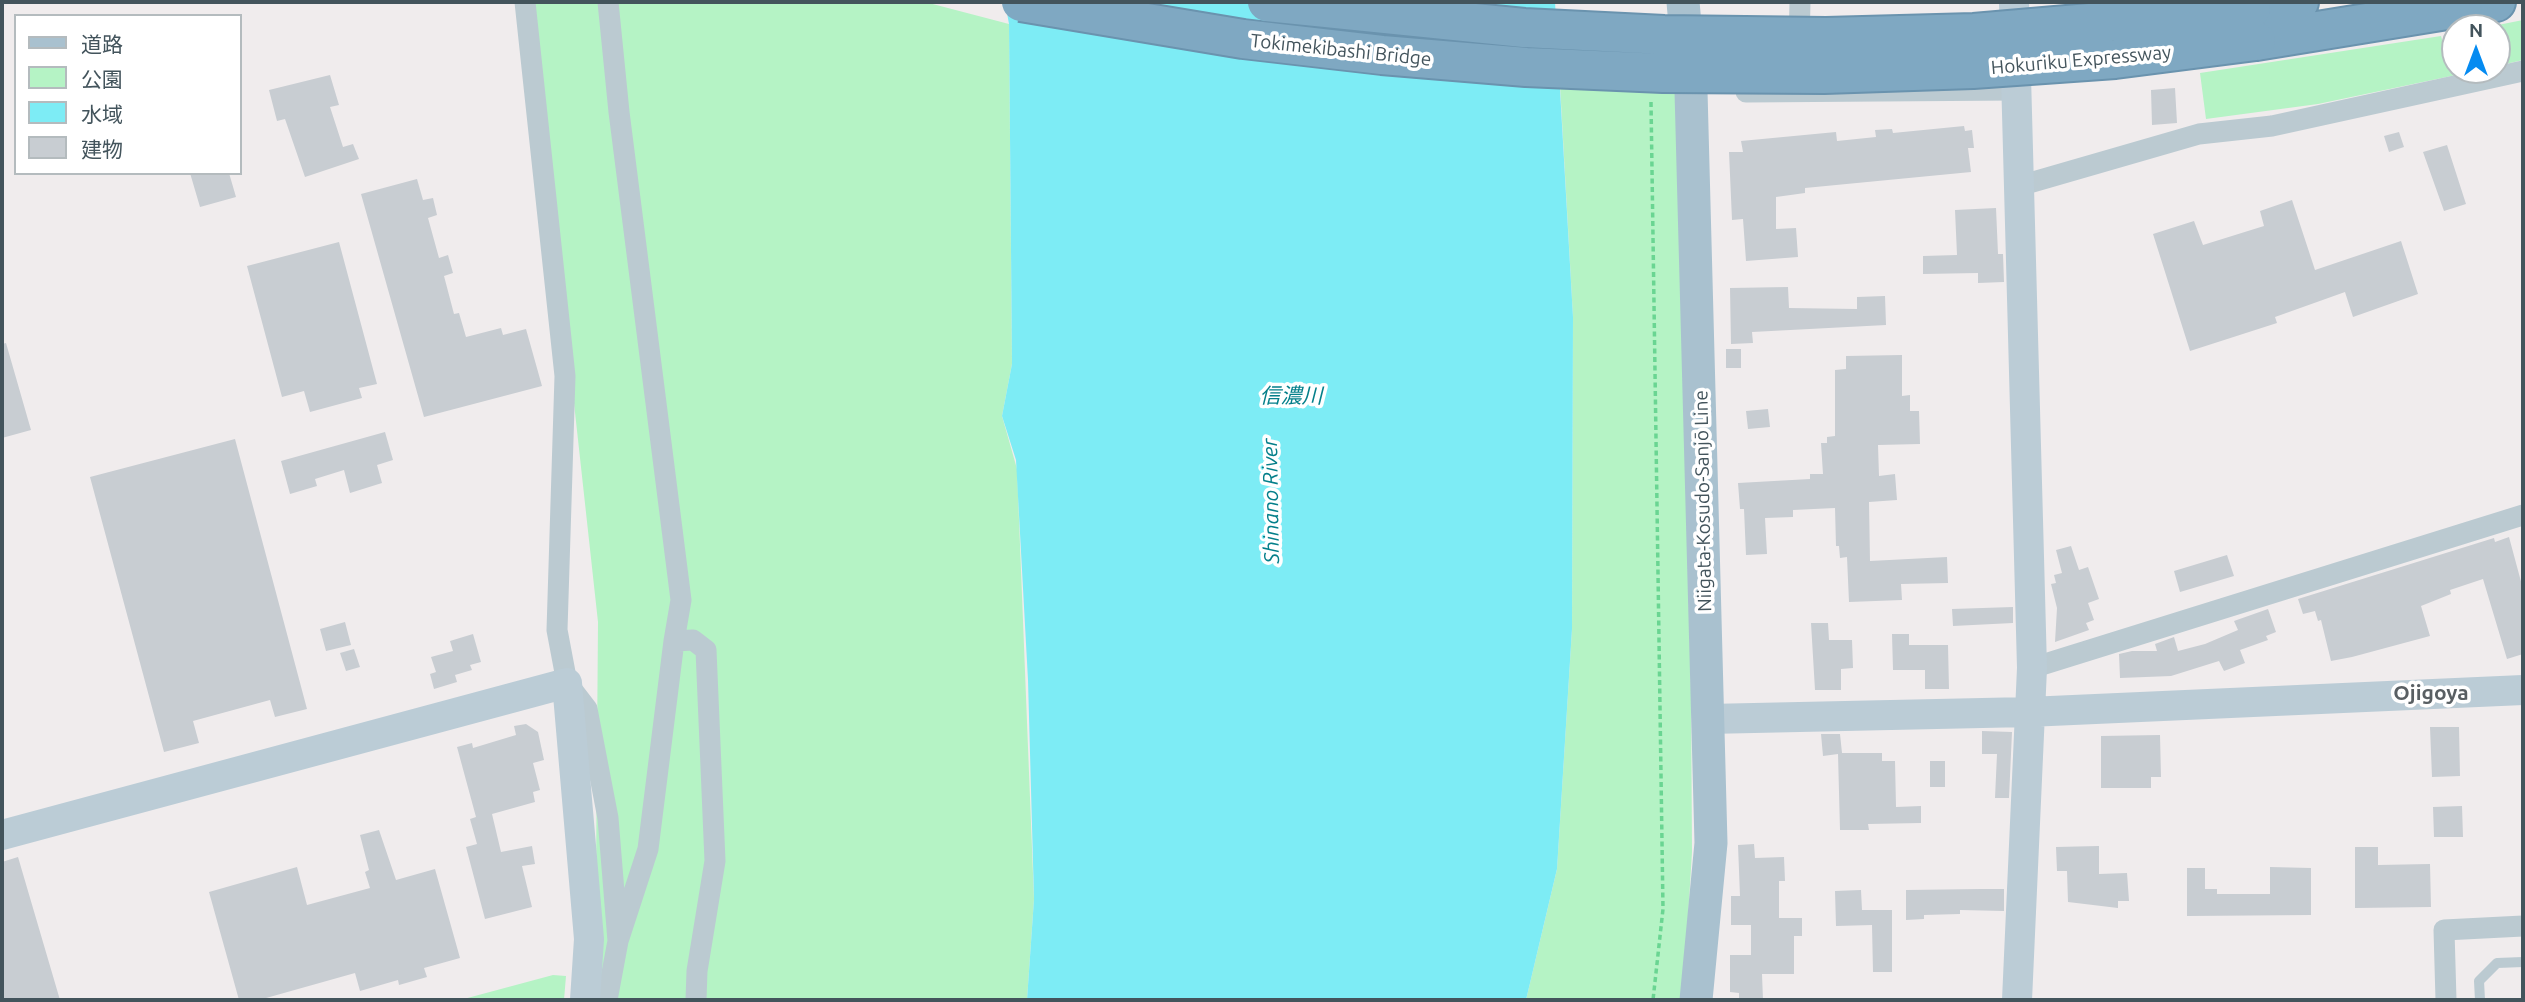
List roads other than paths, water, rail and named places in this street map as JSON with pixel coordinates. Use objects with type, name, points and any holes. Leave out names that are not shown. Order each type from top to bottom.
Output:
[{"type":"highway","name":"Hokuriku Expressway","points":[[1021,2],[1243,40],[1382,55],[1526,67],[1663,73],[1824,74],[1973,69],[2115,59],[2254,25],[2496,2]]},
{"type":"highway","name":"Tokimekibashi Bridge","points":[[1267,2],[1524,28],[1664,35],[1799,36],[2254,25]]},
{"type":"highway","name":"Hokuriku Expressway","points":[[2254,25],[2299,2]]},
{"type":"main road","name":"Niigata-Kosudo-Sanjō Line","points":[[1683,2],[1691,91],[1710,843],[1696,1000]]},
{"type":"street","points":[[525,2],[565,376],[557,630],[567,683],[589,939],[584,1000]]},
{"type":"street","points":[[607,1000],[618,941],[648,849],[681,600],[619,112],[608,2]]},
{"type":"street","points":[[1799,93],[1800,2]]},
{"type":"street","points":[[2014,2],[2032,668],[2017,1000]]},
{"type":"street","points":[[2019,186],[2199,134],[2272,126],[2523,71]]},
{"type":"street","points":[[1691,91],[1799,93],[2017,90]]},
{"type":"street","points":[[2032,668],[2523,515]]},
{"type":"street","points":[[674,641],[693,640],[706,650],[715,861],[697,971],[696,1000]]},
{"type":"street","points":[[2,835],[567,683]]},
{"type":"street","points":[[567,683],[587,709],[608,818],[618,941]]},
{"type":"street","points":[[1708,719],[2028,712],[2523,690]]},
{"type":"street","points":[[2446,1000],[2444,930],[2523,926]]},
{"type":"lane","points":[[2480,1000],[2479,981],[2497,963],[2523,962]]},
{"type":"water","name":"信濃川","points":[[1005,2],[1555,2],[1573,317],[1572,629],[1557,869],[1526,1000],[1027,1000],[1034,899],[1028,680],[1016,460],[1002,416],[1012,364],[1009,24]]},
{"type":"district","name":"Ojigoya","points":[[2431,693]]},
{"type":"water label","name":"Shinano River","points":[[1271,501]]}]
